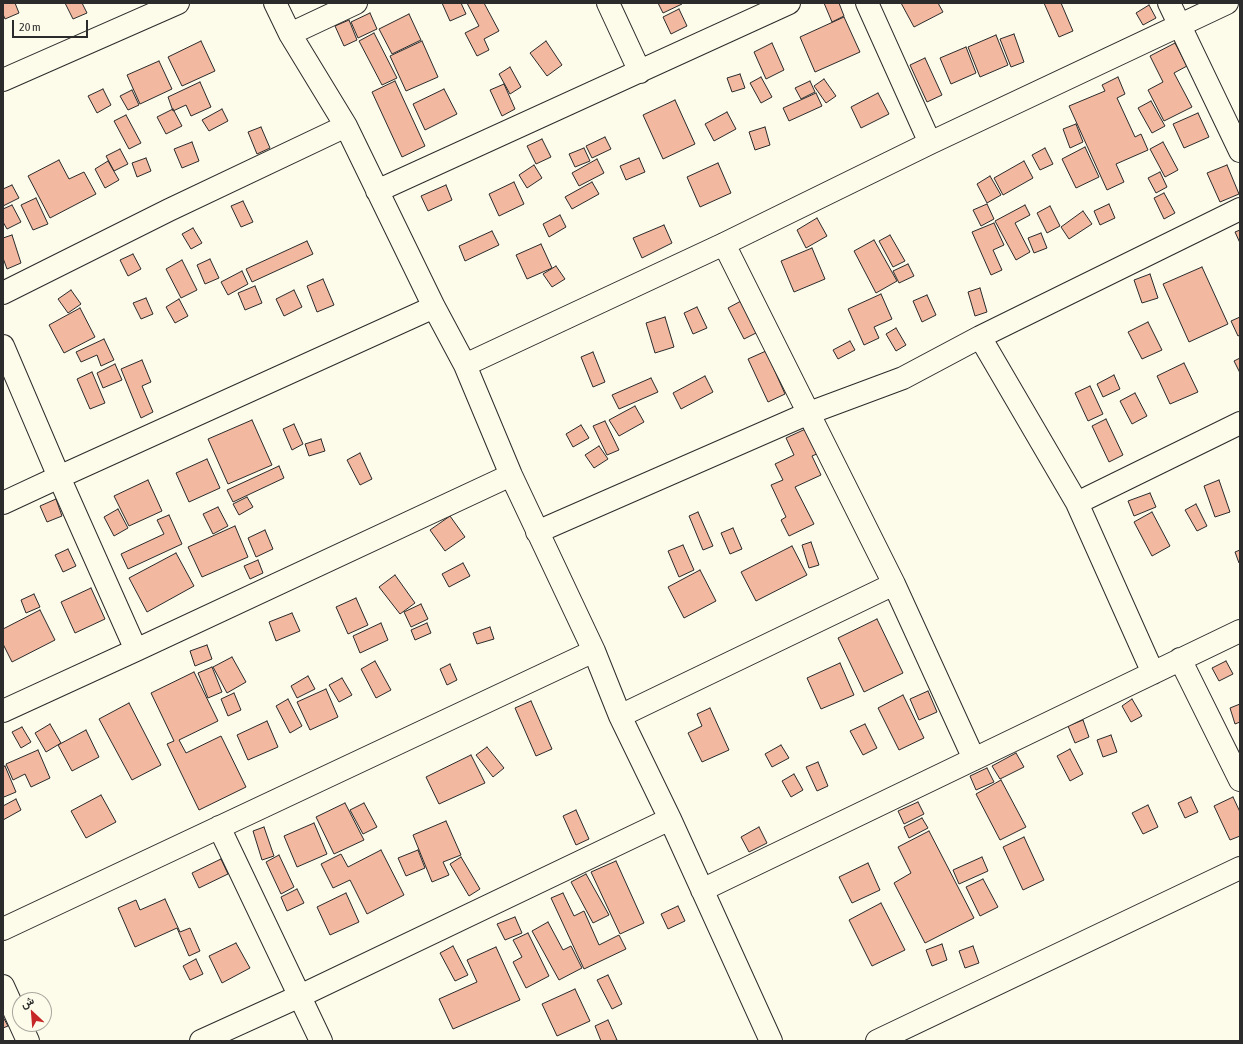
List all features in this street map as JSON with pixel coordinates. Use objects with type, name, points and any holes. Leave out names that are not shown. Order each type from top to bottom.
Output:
[{"type":"street","points":[[3,80],[178,3]]},
{"type":"street","points":[[275,3],[290,34],[346,126],[434,307],[464,365],[511,475],[594,651],[620,716],[670,819],[702,890],[765,1039]]},
{"type":"street","points":[[290,34],[356,3]]},
{"type":"street","points":[[608,3],[640,72]]},
{"type":"street","points":[[378,192],[789,3]]},
{"type":"street","points":[[866,3],[930,143]]},
{"type":"street","points":[[1169,3],[1240,151]]},
{"type":"street","points":[[464,365],[724,244],[930,143],[1227,3]]},
{"type":"street","points":[[3,293],[169,210],[346,126]]},
{"type":"street","points":[[537,532],[809,413],[903,378],[980,337],[1240,209]]},
{"type":"street","points":[[724,244],[894,584],[974,759]]},
{"type":"street","points":[[3,503],[59,476],[434,307]]},
{"type":"street","points":[[980,337],[1077,503],[1153,673]]},
{"type":"street","points":[[3,346],[136,650]]},
{"type":"street","points":[[1077,503],[1240,423]]},
{"type":"street","points":[[3,710],[136,650],[511,475]]},
{"type":"street","points":[[620,716],[894,584]]},
{"type":"street","points":[[702,890],[1240,631]]},
{"type":"street","points":[[3,929],[594,651]]},
{"type":"street","points":[[1180,659],[1240,780]]},
{"type":"street","points":[[201,1041],[300,996],[670,819]]},
{"type":"street","points":[[219,827],[321,1041]]},
{"type":"street","points":[[877,1041],[1240,868]]},
{"type":"street","points":[[3,986],[28,1041]]},
{"type":"building","points":[[3,3],[15,3],[19,13],[5,19],[3,14]]},
{"type":"building","points":[[65,3],[82,3],[87,13],[73,19]]},
{"type":"building","points":[[442,3],[461,3],[466,14],[450,21]]},
{"type":"building","points":[[467,3],[484,3],[499,31],[484,39],[489,50],[477,56],[465,33],[479,26]]},
{"type":"building","points":[[658,3],[682,3],[682,4],[663,13]]},
{"type":"building","points":[[824,3],[839,3],[844,16],[832,22]]},
{"type":"building","points":[[901,3],[938,3],[943,12],[914,27]]},
{"type":"building","points":[[1044,3],[1061,3],[1073,31],[1059,37]]},
{"type":"building","points":[[1149,5],[1156,18],[1143,25],[1136,13]]},
{"type":"building","points":[[679,9],[687,26],[671,34],[663,17]]},
{"type":"building","points":[[370,13],[377,29],[358,38],[351,22]]},
{"type":"building","points":[[409,14],[421,40],[392,54],[379,29]]},
{"type":"building","points":[[844,17],[860,52],[815,72],[800,37]]},
{"type":"building","points":[[349,20],[357,40],[344,46],[335,26]]},
{"type":"building","points":[[374,33],[397,78],[382,85],[359,41]]},
{"type":"building","points":[[1014,34],[1024,62],[1011,67],[1000,39]]},
{"type":"building","points":[[996,35],[1008,65],[980,77],[968,47]]},
{"type":"building","points":[[201,41],[215,71],[182,86],[168,57]]},
{"type":"building","points":[[422,41],[438,77],[406,91],[390,56]]},
{"type":"building","points":[[546,41],[562,65],[547,76],[530,53]]},
{"type":"building","points":[[772,43],[784,70],[766,79],[754,52]]},
{"type":"building","points":[[1175,43],[1187,66],[1174,73],[1192,107],[1164,121],[1148,90],[1163,82],[1150,56]]},
{"type":"building","points":[[966,47],[976,73],[951,84],[940,58]]},
{"type":"building","points":[[925,58],[942,95],[927,102],[910,65]]},
{"type":"building","points":[[159,61],[172,89],[140,104],[127,75]]},
{"type":"building","points":[[510,67],[521,87],[510,94],[499,74]]},
{"type":"building","points":[[740,74],[745,88],[732,92],[727,78]]},
{"type":"building","points":[[761,77],[772,97],[761,103],[750,83]]},
{"type":"building","points":[[1118,77],[1125,94],[1117,98],[1135,137],[1141,134],[1148,150],[1116,164],[1124,182],[1107,190],[1069,106],[1105,91],[1102,85]]},
{"type":"building","points":[[824,79],[836,96],[826,103],[814,86]]},
{"type":"building","points":[[395,81],[425,146],[402,157],[372,92]]},
{"type":"building","points":[[810,81],[815,92],[801,99],[795,88]]},
{"type":"building","points":[[200,82],[211,107],[191,116],[186,105],[173,111],[168,97]]},
{"type":"building","points":[[504,84],[515,109],[502,116],[490,90]]},
{"type":"building","points":[[103,89],[111,105],[97,113],[88,96]]},
{"type":"building","points":[[444,89],[457,114],[425,130],[413,104]]},
{"type":"building","points":[[132,90],[139,105],[128,110],[120,96]]},
{"type":"building","points":[[816,93],[822,106],[789,121],[783,108]]},
{"type":"building","points":[[878,93],[889,114],[861,128],[851,107]]},
{"type":"building","points":[[675,100],[695,144],[663,159],[643,115]]},
{"type":"building","points":[[1151,101],[1165,126],[1152,133],[1138,108]]},
{"type":"building","points":[[173,109],[182,126],[166,134],[157,117]]},
{"type":"building","points":[[222,109],[228,121],[209,131],[202,120]]},
{"type":"building","points":[[727,112],[736,129],[714,141],[705,124]]},
{"type":"building","points":[[1198,113],[1209,137],[1184,148],[1173,124]]},
{"type":"building","points":[[126,115],[141,143],[129,149],[114,121]]},
{"type":"building","points":[[1076,124],[1083,142],[1070,148],[1063,129]]},
{"type":"building","points":[[261,127],[270,148],[257,154],[248,132]]},
{"type":"building","points":[[765,127],[770,145],[755,150],[749,132]]},
{"type":"building","points":[[605,137],[611,149],[592,158],[586,146]]},
{"type":"building","points":[[542,139],[551,157],[536,164],[527,146]]},
{"type":"building","points":[[192,142],[199,161],[182,168],[174,149]]},
{"type":"building","points":[[1163,142],[1178,170],[1165,177],[1150,149]]},
{"type":"building","points":[[1085,147],[1099,177],[1076,188],[1062,159]]},
{"type":"building","points":[[584,148],[590,161],[575,167],[569,154]]},
{"type":"building","points":[[1045,148],[1053,164],[1040,170],[1032,155]]},
{"type":"building","points":[[120,149],[128,164],[114,171],[106,156]]},
{"type":"building","points":[[146,158],[151,171],[137,177],[132,163]]},
{"type":"building","points":[[639,158],[645,172],[626,180],[620,166]]},
{"type":"building","points":[[597,159],[604,173],[579,186],[572,173]]},
{"type":"building","points":[[59,160],[69,179],[84,172],[96,194],[50,218],[28,176]]},
{"type":"building","points":[[108,161],[119,180],[105,188],[95,169]]},
{"type":"building","points":[[1024,161],[1033,178],[1003,195],[994,178]]},
{"type":"building","points":[[718,163],[731,193],[700,207],[687,177]]},
{"type":"building","points":[[534,165],[542,178],[527,188],[519,175]]},
{"type":"building","points":[[1227,165],[1239,194],[1220,202],[1207,173]]},
{"type":"building","points":[[1160,172],[1167,187],[1156,193],[1148,178]]},
{"type":"building","points":[[990,176],[1001,195],[987,203],[977,184]]},
{"type":"building","points":[[514,182],[524,204],[499,216],[489,194]]},
{"type":"building","points":[[592,182],[599,194],[572,209],[565,197]]},
{"type":"building","points":[[12,185],[19,198],[3,206],[3,189]]},
{"type":"building","points":[[446,185],[452,200],[428,211],[421,196]]},
{"type":"building","points":[[1164,193],[1175,213],[1164,219],[1154,198]]},
{"type":"building","points":[[36,198],[48,224],[33,230],[21,205]]},
{"type":"building","points":[[243,201],[253,222],[241,227],[231,206]]},
{"type":"building","points":[[987,204],[994,219],[981,226],[973,210]]},
{"type":"building","points":[[1109,204],[1115,218],[1100,225],[1094,211]]},
{"type":"building","points":[[12,205],[21,222],[7,229],[3,222],[3,209]]},
{"type":"building","points":[[1025,205],[1030,215],[1015,223],[1030,252],[1016,260],[995,221]]},
{"type":"building","points":[[1050,206],[1060,226],[1047,233],[1037,213]]},
{"type":"building","points":[[1083,211],[1092,224],[1069,239],[1061,227]]},
{"type":"building","points":[[560,215],[566,227],[549,237],[543,224]]},
{"type":"building","points":[[817,218],[827,236],[806,248],[797,230]]},
{"type":"building","points":[[994,223],[1004,245],[993,250],[1002,270],[991,275],[972,232]]},
{"type":"building","points":[[664,225],[672,243],[642,258],[633,238]]},
{"type":"building","points":[[193,228],[202,243],[191,249],[182,234]]},
{"type":"building","points":[[1240,230],[1240,243],[1235,232]]},
{"type":"building","points":[[492,231],[499,245],[465,261],[459,246]]},
{"type":"building","points":[[1041,233],[1047,248],[1034,253],[1028,238]]},
{"type":"building","points":[[12,235],[21,263],[7,269],[3,258],[3,238]]},
{"type":"building","points":[[890,235],[905,261],[893,267],[879,241]]},
{"type":"building","points":[[874,240],[897,281],[876,293],[854,251]]},
{"type":"building","points":[[307,241],[313,254],[252,282],[246,269]]},
{"type":"building","points":[[541,244],[552,268],[527,279],[516,255]]},
{"type":"building","points":[[812,248],[825,279],[794,292],[781,261]]},
{"type":"building","points":[[133,254],[141,269],[128,276],[120,260]]},
{"type":"building","points":[[210,259],[219,278],[205,284],[197,265]]},
{"type":"building","points":[[182,260],[197,290],[181,298],[166,269]]},
{"type":"building","points":[[908,264],[914,276],[899,283],[893,271]]},
{"type":"building","points":[[556,266],[565,279],[552,287],[543,274]]},
{"type":"building","points":[[1202,267],[1228,324],[1189,342],[1163,284]]},
{"type":"building","points":[[242,271],[248,284],[228,295],[221,282]]},
{"type":"building","points":[[1150,274],[1158,298],[1142,303],[1134,280]]},
{"type":"building","points":[[323,279],[334,305],[317,312],[307,286]]},
{"type":"building","points":[[255,286],[262,303],[245,310],[238,293]]},
{"type":"building","points":[[980,288],[987,312],[975,316],[968,292]]},
{"type":"building","points":[[71,290],[81,304],[68,313],[58,299]]},
{"type":"building","points":[[294,290],[302,307],[284,316],[276,299]]},
{"type":"building","points":[[881,294],[892,319],[874,327],[879,338],[864,345],[848,309]]},
{"type":"building","points":[[927,295],[936,315],[922,322],[913,301]]},
{"type":"building","points":[[146,298],[153,314],[141,319],[133,303]]},
{"type":"building","points":[[179,299],[188,316],[175,323],[166,307]]},
{"type":"building","points":[[741,301],[758,332],[744,339],[728,308]]},
{"type":"building","points":[[697,307],[707,328],[693,334],[684,313]]},
{"type":"building","points":[[80,308],[95,337],[64,353],[49,325]]},
{"type":"building","points":[[665,317],[674,347],[655,353],[646,323]]},
{"type":"building","points":[[1240,317],[1240,335],[1238,336],[1231,321]]},
{"type":"building","points":[[1148,322],[1162,350],[1142,359],[1128,332]]},
{"type":"building","points":[[896,328],[906,345],[896,351],[886,334]]},
{"type":"building","points":[[104,339],[114,360],[101,366],[97,355],[81,362],[76,352]]},
{"type":"building","points":[[850,341],[855,350],[838,359],[833,350]]},
{"type":"building","points":[[766,351],[785,394],[768,402],[748,359]]},
{"type":"building","points":[[593,352],[605,382],[593,387],[581,357]]},
{"type":"building","points":[[1240,358],[1240,373],[1234,361]]},
{"type":"building","points":[[142,360],[151,382],[142,386],[153,412],[141,418],[121,369]]},
{"type":"building","points":[[1184,363],[1198,392],[1170,404],[1157,376]]},
{"type":"building","points":[[115,364],[122,380],[103,388],[97,373]]},
{"type":"building","points":[[92,372],[105,403],[90,409],[77,379]]},
{"type":"building","points":[[1114,375],[1120,389],[1103,397],[1097,384]]},
{"type":"building","points":[[705,376],[713,392],[681,409],[673,393]]},
{"type":"building","points":[[651,378],[658,392],[619,409],[612,395]]},
{"type":"building","points":[[1090,386],[1103,414],[1088,421],[1075,393]]},
{"type":"building","points":[[1135,393],[1147,416],[1132,424],[1120,401]]},
{"type":"building","points":[[635,406],[644,422],[619,436],[609,420]]},
{"type":"building","points":[[1106,419],[1123,455],[1109,462],[1092,426]]},
{"type":"building","points":[[252,420],[272,465],[228,484],[208,439]]},
{"type":"building","points":[[605,421],[619,450],[607,455],[593,426]]},
{"type":"building","points":[[294,424],[303,444],[292,450],[283,429]]},
{"type":"building","points":[[581,425],[589,438],[573,447],[566,434]]},
{"type":"building","points":[[812,426],[824,451],[812,456],[821,475],[795,487],[814,524],[789,536],[781,520],[786,517],[771,485],[783,480],[775,464],[794,455],[786,438]]},
{"type":"building","points":[[321,439],[325,451],[309,456],[305,444]]},
{"type":"building","points":[[599,446],[608,459],[594,468],[585,455]]},
{"type":"building","points":[[360,453],[372,479],[360,485],[347,460]]},
{"type":"building","points":[[207,459],[220,488],[189,502],[176,473]]},
{"type":"building","points":[[279,466],[284,478],[233,502],[227,490]]},
{"type":"building","points":[[148,480],[162,511],[129,526],[114,496]]},
{"type":"building","points":[[1219,480],[1230,512],[1215,517],[1204,486]]},
{"type":"building","points":[[1150,493],[1156,507],[1134,516],[1128,501]]},
{"type":"building","points":[[247,497],[253,507],[239,515],[233,504]]},
{"type":"building","points":[[56,499],[62,516],[47,522],[40,506]]},
{"type":"building","points":[[1196,504],[1207,526],[1197,531],[1185,510]]},
{"type":"building","points":[[218,507],[228,526],[213,534],[203,514]]},
{"type":"building","points":[[118,509],[128,528],[114,536],[104,517]]},
{"type":"building","points":[[698,512],[713,546],[703,550],[689,516]]},
{"type":"building","points":[[1152,512],[1170,546],[1152,556],[1134,522]]},
{"type":"building","points":[[169,515],[182,544],[128,569],[121,554],[164,534],[157,520]]},
{"type":"building","points":[[450,516],[465,537],[445,551],[430,530]]},
{"type":"building","points":[[235,526],[248,557],[202,577],[188,547]]},
{"type":"building","points":[[733,528],[742,549],[730,554],[721,533]]},
{"type":"building","points":[[265,530],[273,549],[256,557],[248,538]]},
{"type":"building","points":[[811,542],[819,565],[809,568],[802,545]]},
{"type":"building","points":[[683,545],[694,570],[679,577],[668,551]]},
{"type":"building","points":[[792,546],[807,575],[756,601],[741,572]]},
{"type":"building","points":[[68,549],[76,566],[63,572],[55,555]]},
{"type":"building","points":[[1240,550],[1240,563],[1239,563],[1235,552]]},
{"type":"building","points":[[176,553],[194,586],[147,612],[129,578]]},
{"type":"building","points":[[258,560],[263,573],[250,579],[244,566]]},
{"type":"building","points":[[463,563],[470,576],[449,587],[442,574]]},
{"type":"building","points":[[700,570],[716,601],[684,618],[668,587]]},
{"type":"building","points":[[395,575],[415,603],[400,614],[379,587]]},
{"type":"building","points":[[91,588],[105,619],[75,633],[61,602]]},
{"type":"building","points":[[34,594],[40,607],[26,613],[21,600]]},
{"type":"building","points":[[356,598],[368,625],[348,634],[336,607]]},
{"type":"building","points":[[421,604],[428,619],[411,627],[404,612]]},
{"type":"building","points":[[40,610],[55,640],[12,662],[3,644],[3,629]]},
{"type":"building","points":[[292,613],[300,631],[276,641],[269,622]]},
{"type":"building","points":[[877,619],[903,673],[864,692],[838,638]]},
{"type":"building","points":[[381,623],[388,640],[360,653],[353,636]]},
{"type":"building","points":[[427,623],[431,633],[415,640],[411,630]]},
{"type":"building","points":[[490,627],[494,639],[477,644],[473,633]]},
{"type":"building","points":[[207,645],[212,659],[195,666],[190,651]]},
{"type":"building","points":[[232,657],[246,682],[227,693],[213,667]]},
{"type":"building","points":[[375,661],[391,690],[376,698],[361,669]]},
{"type":"building","points":[[1226,661],[1233,674],[1219,681],[1212,668]]},
{"type":"building","points":[[840,663],[854,695],[821,709],[807,678]]},
{"type":"building","points":[[450,664],[457,680],[447,685],[440,669]]},
{"type":"building","points":[[212,667],[222,692],[208,698],[198,673]]},
{"type":"building","points":[[194,672],[218,721],[179,740],[186,753],[221,736],[246,787],[199,810],[167,744],[174,741],[151,693]]},
{"type":"building","points":[[308,676],[315,689],[297,698],[291,686]]},
{"type":"building","points":[[342,678],[352,695],[339,702],[329,685]]},
{"type":"building","points":[[326,689],[338,717],[310,730],[297,702]]},
{"type":"building","points":[[928,691],[937,712],[919,720],[910,699]]},
{"type":"building","points":[[234,693],[241,710],[228,716],[221,699]]},
{"type":"building","points":[[903,695],[924,738],[899,750],[878,708]]},
{"type":"building","points":[[288,699],[302,726],[290,733],[276,706]]},
{"type":"building","points":[[1132,699],[1142,716],[1131,722],[1122,706]]},
{"type":"building","points":[[531,701],[552,749],[536,756],[515,708]]},
{"type":"building","points":[[129,703],[161,765],[132,780],[99,719]]},
{"type":"building","points":[[1240,704],[1240,722],[1235,724],[1230,708]]},
{"type":"building","points":[[710,708],[729,750],[702,762],[688,733],[702,726],[697,714]]},
{"type":"building","points":[[1083,720],[1089,737],[1075,743],[1068,726]]},
{"type":"building","points":[[267,721],[278,747],[248,760],[237,735]]},
{"type":"building","points":[[50,724],[61,743],[46,752],[35,733]]},
{"type":"building","points":[[865,724],[877,748],[863,755],[850,731]]},
{"type":"building","points":[[22,727],[31,742],[21,748],[12,732]]},
{"type":"building","points":[[86,730],[99,757],[72,771],[58,745]]},
{"type":"building","points":[[1111,735],[1117,752],[1103,757],[1097,740]]},
{"type":"building","points":[[781,745],[789,758],[772,767],[765,754]]},
{"type":"building","points":[[487,747],[504,768],[493,777],[476,755]]},
{"type":"building","points":[[1070,749],[1083,774],[1070,781],[1057,756]]},
{"type":"building","points":[[38,750],[50,778],[31,787],[25,774],[13,780],[6,764]]},
{"type":"building","points":[[1016,753],[1024,767],[1000,779],[992,766]]},
{"type":"building","points":[[471,755],[485,783],[439,804],[426,777]]},
{"type":"building","points":[[818,762],[828,786],[817,791],[806,767]]},
{"type":"building","points":[[5,766],[16,792],[4,797],[3,767]]},
{"type":"building","points":[[987,768],[994,782],[976,790],[970,776]]},
{"type":"building","points":[[794,774],[803,790],[791,797],[782,781]]},
{"type":"building","points":[[1001,780],[1026,827],[1000,840],[976,794]]},
{"type":"building","points":[[101,795],[116,822],[86,838],[71,811]]},
{"type":"building","points":[[1191,797],[1198,812],[1185,818],[1178,803]]},
{"type":"building","points":[[1233,797],[1240,812],[1240,836],[1230,840],[1214,806]]},
{"type":"building","points":[[16,799],[21,810],[3,820],[3,806]]},
{"type":"building","points":[[918,802],[924,814],[904,824],[898,811]]},
{"type":"building","points":[[345,803],[364,840],[334,854],[316,817]]},
{"type":"building","points":[[364,803],[377,827],[363,834],[350,810]]},
{"type":"building","points":[[1148,805],[1158,827],[1143,834],[1132,813]]},
{"type":"building","points":[[576,810],[589,839],[576,845],[563,816]]},
{"type":"building","points":[[922,818],[928,828],[909,838],[904,827]]},
{"type":"building","points":[[446,821],[461,855],[443,862],[449,875],[432,882],[413,835]]},
{"type":"building","points":[[314,823],[327,854],[297,867],[284,836]]},
{"type":"building","points":[[264,827],[274,856],[262,860],[253,831]]},
{"type":"building","points":[[759,827],[767,843],[749,852],[741,837]]},
{"type":"building","points":[[929,831],[974,918],[925,943],[894,883],[911,873],[898,847]]},
{"type":"building","points":[[1024,837],[1044,880],[1023,890],[1003,847]]},
{"type":"building","points":[[381,850],[404,895],[367,914],[350,880],[333,888],[321,864],[341,854],[348,867]]},
{"type":"building","points":[[418,850],[425,868],[406,876],[398,858]]},
{"type":"building","points":[[279,855],[294,887],[281,894],[266,862]]},
{"type":"building","points":[[461,857],[480,889],[469,896],[450,864]]},
{"type":"building","points":[[982,857],[988,871],[959,884],[953,870]]},
{"type":"building","points":[[221,859],[228,874],[199,888],[192,873]]},
{"type":"building","points":[[616,861],[644,923],[620,934],[591,872]]},
{"type":"building","points":[[868,863],[880,890],[852,903],[839,877]]},
{"type":"building","points":[[586,874],[609,915],[593,923],[571,882]]},
{"type":"building","points":[[983,879],[998,907],[980,916],[966,887]]},
{"type":"building","points":[[297,889],[304,903],[287,911],[281,897]]},
{"type":"building","points":[[346,893],[359,922],[330,935],[317,907]]},
{"type":"building","points":[[563,893],[574,916],[584,911],[599,945],[619,935],[626,949],[584,969],[551,898]]},
{"type":"building","points":[[165,899],[180,932],[190,928],[200,951],[189,956],[177,928],[135,947],[118,908],[136,900],[140,910]]},
{"type":"building","points":[[881,903],[905,950],[872,966],[849,920]]},
{"type":"building","points":[[678,906],[685,921],[668,929],[661,914]]},
{"type":"building","points":[[515,917],[522,933],[505,940],[497,924]]},
{"type":"building","points":[[548,922],[563,950],[571,946],[582,968],[559,980],[532,931]]},
{"type":"building","points":[[528,933],[549,976],[526,988],[513,962],[522,957],[513,940]]},
{"type":"building","points":[[236,943],[250,968],[222,983],[209,956]]},
{"type":"building","points":[[942,944],[947,960],[932,966],[926,950]]},
{"type":"building","points":[[453,946],[468,975],[455,981],[440,953]]},
{"type":"building","points":[[973,946],[979,963],[965,968],[959,951]]},
{"type":"building","points":[[496,947],[520,1000],[453,1029],[439,999],[477,982],[467,960]]},
{"type":"building","points":[[196,959],[203,974],[190,980],[183,966]]},
{"type":"building","points":[[608,975],[622,1004],[612,1009],[597,980]]},
{"type":"building","points":[[575,989],[590,1021],[557,1036],[542,1004]]},
{"type":"building","points":[[3,1017],[8,1026],[3,1028]]},
{"type":"building","points":[[608,1020],[617,1040],[601,1041],[595,1026]]}]
